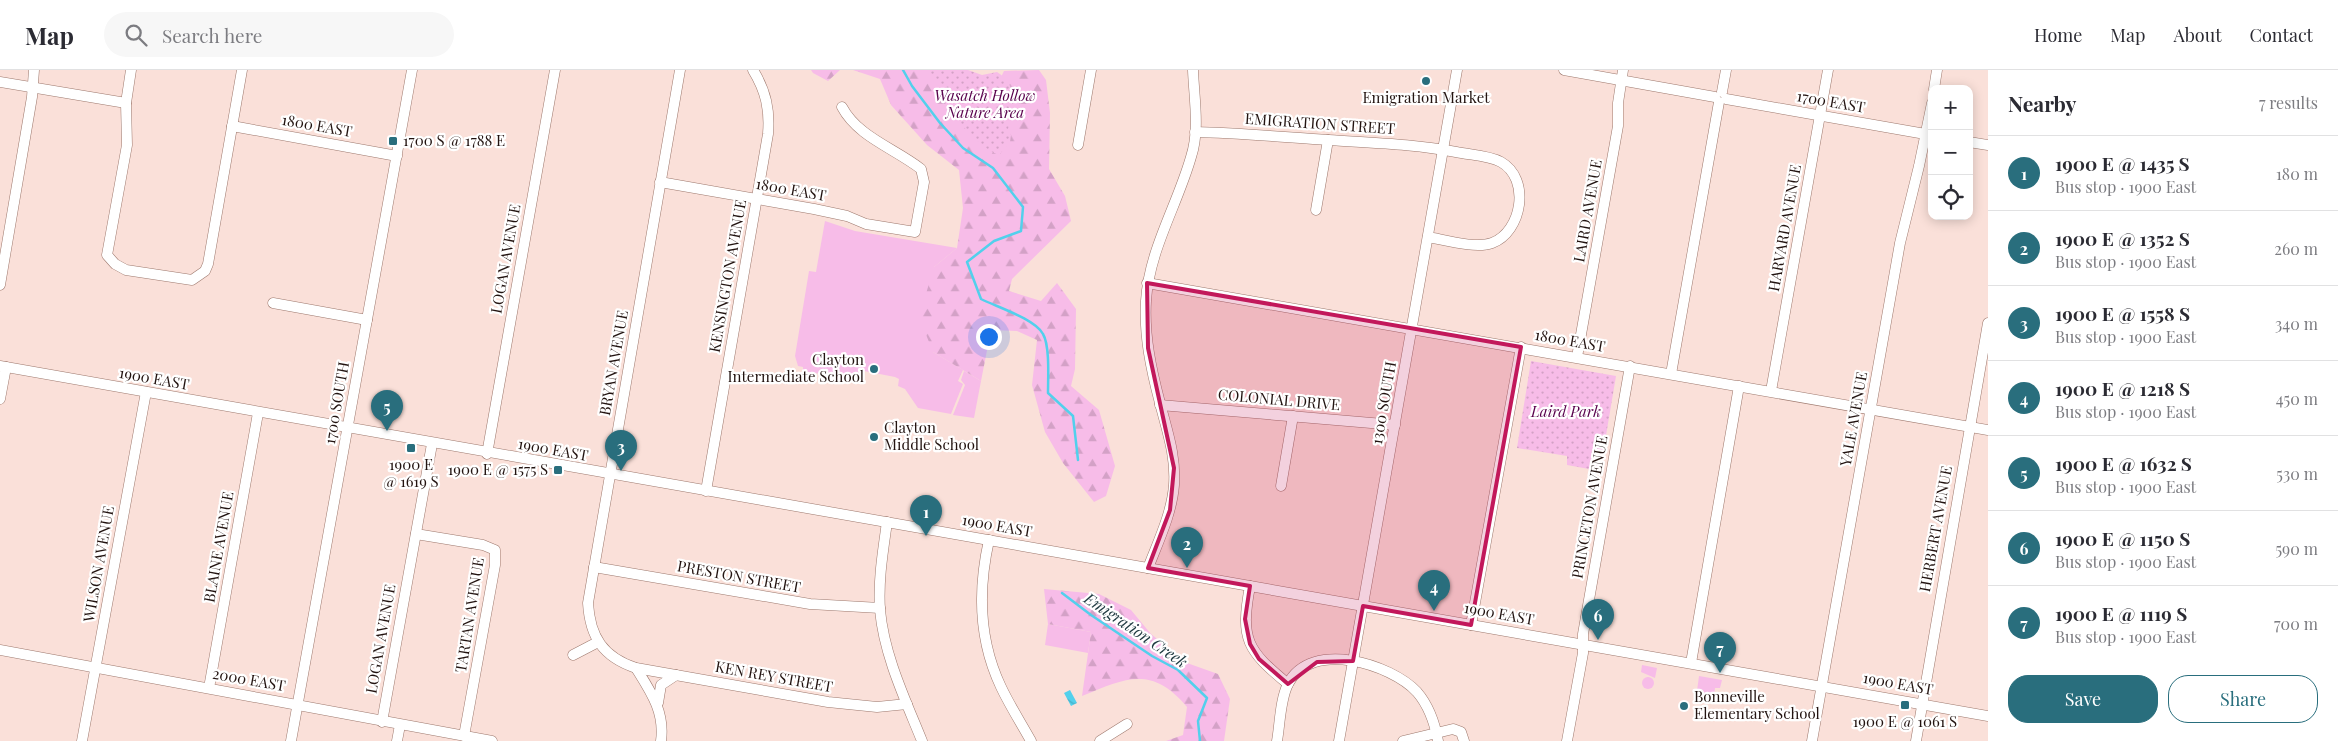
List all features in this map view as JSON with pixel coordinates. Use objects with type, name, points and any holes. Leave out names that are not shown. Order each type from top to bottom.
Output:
[{"type":"street","points":[[0,285],[34,70]]},
{"type":"street","points":[[131,70],[126,103],[127,145],[107,255],[115,264],[126,270],[184,280],[192,280],[205,270],[242,70]]},
{"type":"street","name":"1700 SOUTH","points":[[291,741],[412,70]]},
{"type":"street","name":"LOGAN AVENUE","points":[[487,454],[555,70]]},
{"type":"street","name":"BRYAN AVENUE","points":[[636,668],[616,659],[598,642],[590,624],[588,603],[680,70]]},
{"type":"street","name":"KENSINGTON AVENUE","points":[[706,491],[768,134],[769,112],[765,94],[753,70]]},
{"type":"street","points":[[1078,145],[1091,70]]},
{"type":"street","points":[[1148,568],[1170,510],[1174,487],[1174,468],[1171,440],[1160,405],[1148,348],[1146,322],[1147,283],[1156,250],[1192,156],[1195,132],[1193,70]]},
{"type":"street","name":"1300 SOUTH","points":[[1339,741],[1457,70]]},
{"type":"street","name":"1700 EAST","points":[[1564,70],[1622,75],[1721,97],[1928,135]]},
{"type":"street","points":[[1672,374],[1726,70]]},
{"type":"street","name":"HARVARD AVENUE","points":[[1771,391],[1828,70]]},
{"type":"street","points":[[1935,85],[1937,70]]},
{"type":"street","name":"LAIRD AVENUE","points":[[1577,357],[1618,126],[1618,103],[1622,75]]},
{"type":"street","points":[[0,82],[126,103]]},
{"type":"street","name":"1800 EAST","points":[[660,182],[839,214],[866,224],[915,232],[924,182],[921,169],[858,128],[848,119],[842,107]]},
{"type":"street","name":"1800 EAST","points":[[232,126],[397,156]]},
{"type":"street","name":"EMIGRATION STREET","points":[[1195,132],[1425,146],[1444,149]]},
{"type":"street","name":"YALE AVENUE","points":[[1812,741],[1900,243],[1928,139]]},
{"type":"street","points":[[1316,210],[1328,140]]},
{"type":"street","points":[[1973,143],[1988,145]]},
{"type":"street","points":[[1428,238],[1475,245],[1489,244],[1499,240],[1509,231],[1516,212],[1518,187],[1514,175],[1506,166],[1495,160],[1444,149]]},
{"type":"street","name":"1800 EAST","points":[[1147,283],[1988,430]]},
{"type":"street","points":[[273,303],[367,320]]},
{"type":"street","name":"HERBERT AVENUE","points":[[1916,741],[1988,323]]},
{"type":"street","points":[[1471,625],[1521,347]]},
{"type":"street","name":"PRINCETON AVENUE","points":[[1567,741],[1630,366]]},
{"type":"street","points":[[0,399],[3,367]]},
{"type":"street","name":"1900 EAST","points":[[3,367],[487,454],[1363,605],[1988,716]]},
{"type":"street","points":[[1691,663],[1739,386]]},
{"type":"street","name":"WILSON AVENUE","points":[[82,741],[146,392]]},
{"type":"street","name":"COLONIAL DRIVE","points":[[1160,405],[1395,425]]},
{"type":"street","name":"BLAINE AVENUE","points":[[209,688],[258,413]]},
{"type":"street","points":[[1281,486],[1293,416]]},
{"type":"street","name":"LOGAN AVENUE","points":[[382,722],[432,444]]},
{"type":"street","points":[[887,522],[881,566],[880,608],[889,654],[922,741]]},
{"type":"street","name":"TARTAN AVENUE","points":[[416,534],[483,546],[495,550],[496,565],[464,736]]},
{"type":"street","points":[[989,540],[982,601],[988,652],[1001,688],[1032,741]]},
{"type":"street","name":"PRESTON STREET","points":[[594,567],[810,604],[880,608]]},
{"type":"street","points":[[1250,586],[1245,619],[1250,644],[1259,659],[1288,684]]},
{"type":"street","points":[[573,655],[598,642]]},
{"type":"street","name":"2000 EAST","points":[[0,650],[492,741]]},
{"type":"street","points":[[1277,741],[1288,684],[1303,669],[1317,662],[1331,659],[1353,661],[1382,668],[1403,680],[1424,702],[1437,737]]},
{"type":"street","points":[[636,668],[658,704],[662,724],[661,741]]},
{"type":"street","name":"KEN REY STREET","points":[[636,668],[852,705],[888,707],[907,704]]},
{"type":"street","points":[[658,704],[661,685],[676,675]]},
{"type":"street","points":[[1100,741],[1127,724]]},
{"type":"street","points":[[397,741],[400,725]]},
{"type":"street","points":[[1403,741],[1437,737],[1456,729],[1463,734],[1464,741]]},
{"type":"highlighted area","points":[[1147,283],[1521,347],[1471,625],[1363,606],[1353,661],[1317,662],[1288,684],[1259,659],[1250,644],[1245,619],[1250,586],[1148,568],[1170,510],[1174,468],[1148,348]]},
{"type":"green space","points":[[811,70],[840,70],[828,81]]},
{"type":"green space","points":[[853,70],[934,70],[997,85],[1004,71],[1039,70],[1046,80],[1050,113],[1049,169],[1065,196],[1071,221],[1012,279],[1009,291],[1041,301],[1057,283],[1076,309],[1075,369],[1071,386],[1099,410],[1115,466],[1106,496],[1094,502],[1063,463],[1045,432],[1032,385],[1037,340],[1017,331],[991,330],[981,381],[933,352],[919,317],[934,267],[957,248],[963,208],[959,170],[927,145],[891,105],[880,79]]},
{"type":"green space","name":"Wasatch Hollow Nature Area","points":[[928,70],[968,70],[982,75],[997,72],[1004,77],[1012,90],[1013,105],[1008,129],[1011,135],[1010,142],[999,155],[986,148],[965,129],[953,109],[954,97],[929,74]]},
{"type":"green space","points":[[825,221],[855,231],[957,248],[934,267],[933,352],[963,370],[958,381],[963,384],[951,414],[918,408],[905,389],[898,386],[899,379],[895,377],[859,370],[857,380],[803,371],[803,367],[798,366],[795,356],[809,271],[816,272]]},
{"type":"green space","name":"Laird Park","points":[[1531,361],[1616,376],[1600,471],[1567,465],[1567,456],[1517,448]]},
{"type":"green space","points":[[964,371],[981,381],[974,418],[953,415],[965,385],[961,380]]},
{"type":"green space","points":[[1044,589],[1099,594],[1131,610],[1151,634],[1187,663],[1218,674],[1230,699],[1224,741],[1166,741],[1183,735],[1187,707],[1162,685],[1150,680],[1125,680],[1082,696],[1091,632],[1048,624]]},
{"type":"green space","points":[[1048,624],[1091,632],[1088,653],[1045,645]]},
{"type":"green space","points":[[1642,665],[1657,668],[1655,678],[1641,672]]},
{"type":"green space","points":[[1699,676],[1722,680],[1720,688],[1715,688],[1714,697],[1697,691]]},
{"type":"green space","points":[[1646,677],[1650,677],[1654,683],[1650,689],[1646,689],[1642,685],[1642,681]]},
{"type":"water","points":[[1070,690],[1077,703],[1071,706],[1064,693]]},
{"type":"waterway","name":"Emigration Creek","points":[[903,70],[912,86],[940,123],[963,148],[993,168],[1023,207],[1021,231],[994,241],[967,262],[981,299],[1024,318],[1043,334],[1048,354],[1048,393],[1073,416],[1078,460]]},
{"type":"waterway","name":"Emigration Creek","points":[[1062,593],[1152,656],[1178,670],[1207,698],[1198,721],[1200,741]]},
{"type":"place","name":"Emigration Market","points":[[1426,81]]},
{"type":"place","name":"1700 S @ 1788 E","points":[[393,141]]},
{"type":"place","name":"Clayton Intermediate School","points":[[874,369]]},
{"type":"place","name":"1900 E @ 1632 S","points":[[387,431]]},
{"type":"place","name":"Clayton Middle School","points":[[874,437]]},
{"type":"place","name":"1900 E @ 1619 S","points":[[411,448]]},
{"type":"place","name":"1900 E @ 1575 S","points":[[558,470]]},
{"type":"place","name":"1900 E @ 1558 S","points":[[621,471]]},
{"type":"place","name":"1900 E @ 1435 S","points":[[926,536]]},
{"type":"place","name":"1900 E @ 1352 S","points":[[1187,568]]},
{"type":"place","name":"1900 E @ 1218 S","points":[[1434,611]]},
{"type":"place","name":"1900 E @ 1150 S","points":[[1598,640]]},
{"type":"place","name":"1900 E @ 1119 S","points":[[1720,673]]},
{"type":"place","name":"1900 E @ 1061 S","points":[[1905,705]]},
{"type":"place","name":"Bonneville Elementary School","points":[[1684,706]]}]
